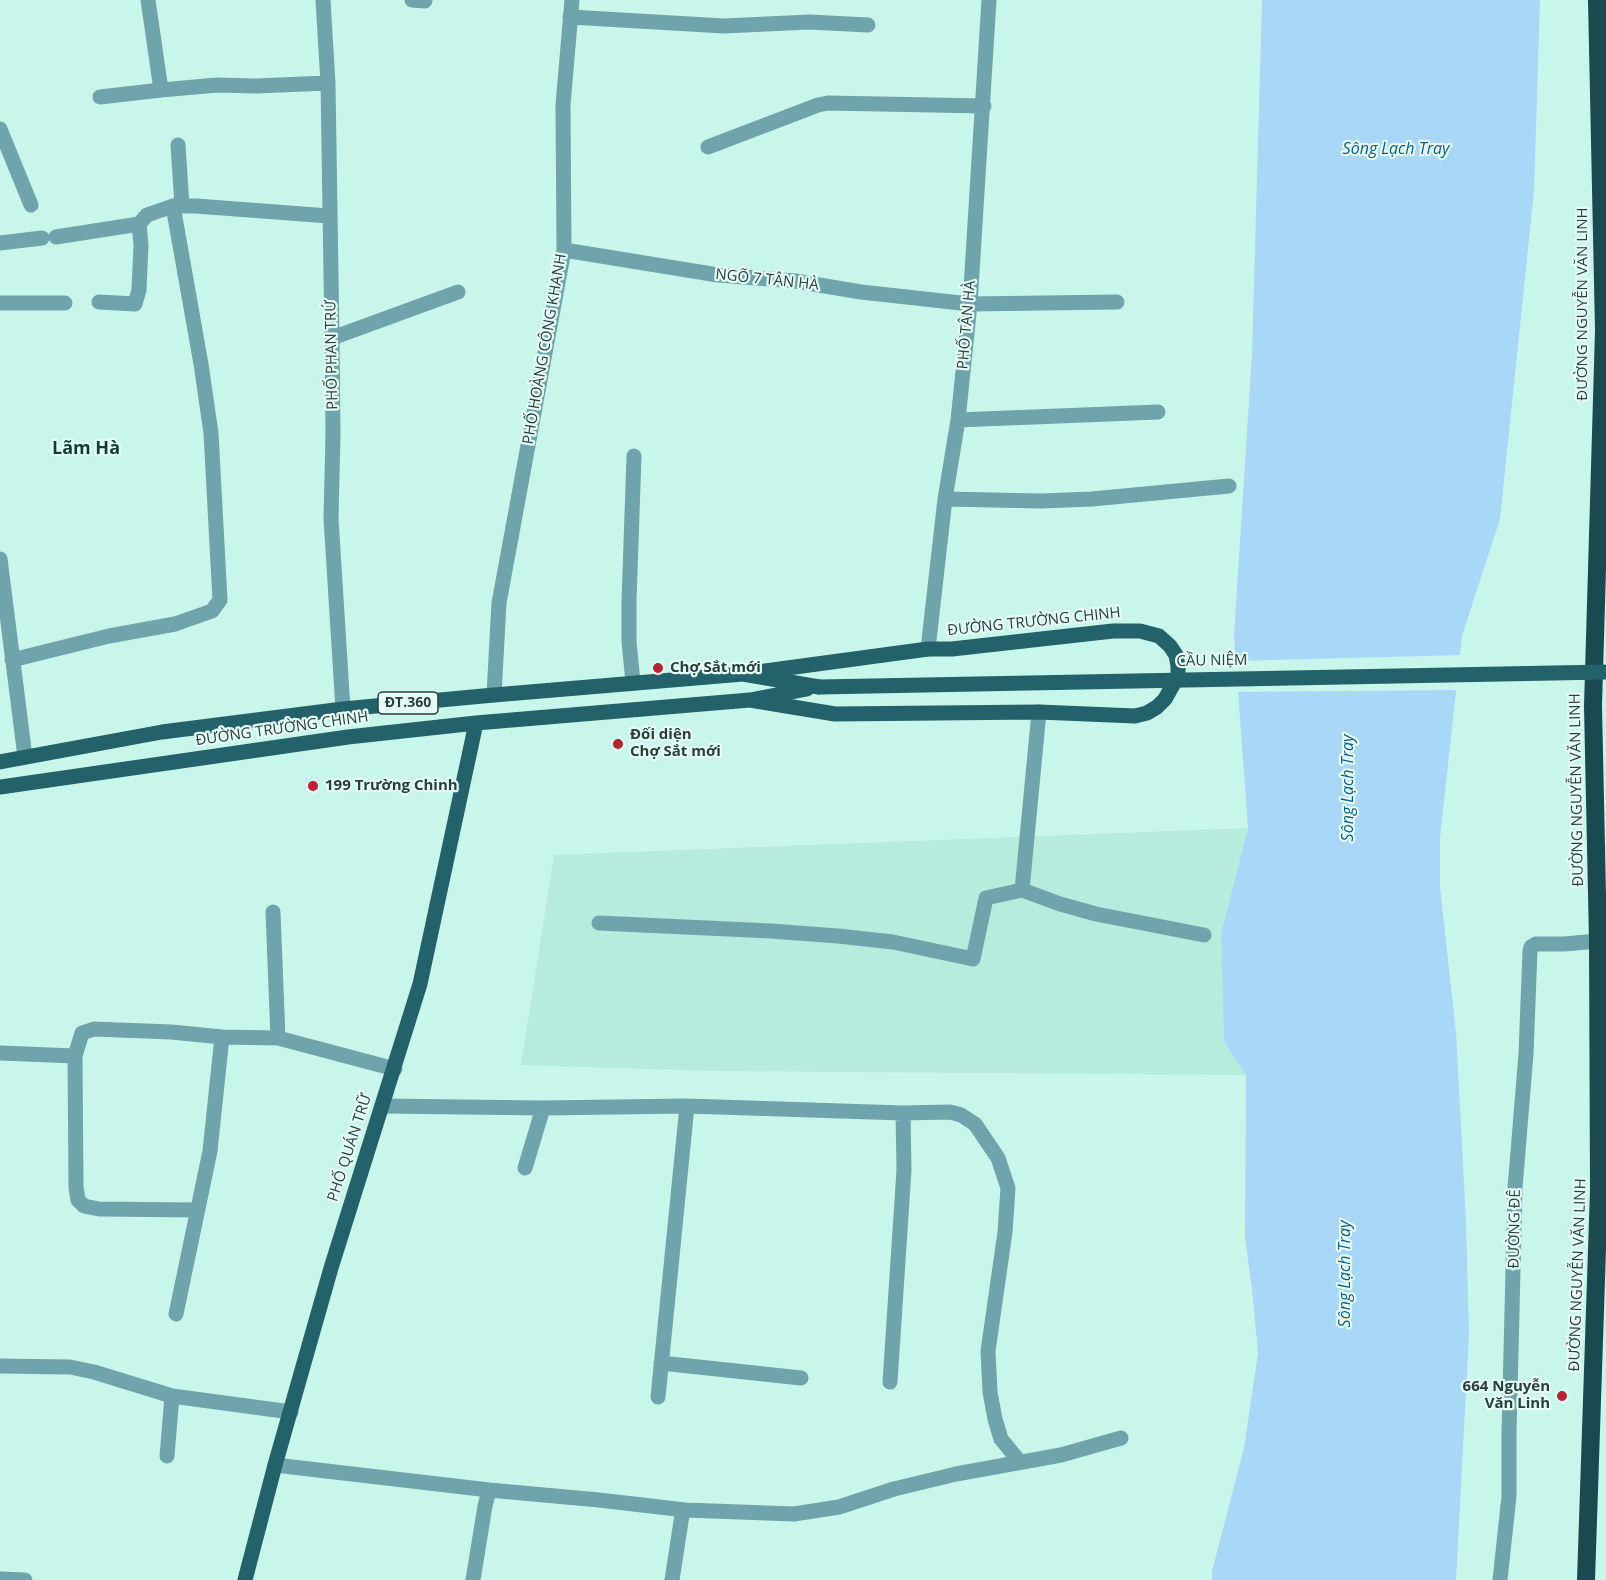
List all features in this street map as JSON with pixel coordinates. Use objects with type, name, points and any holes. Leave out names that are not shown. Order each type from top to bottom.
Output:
[{"type":"highway","name":"ĐƯỜNG NGUYỄN VĂN LINH","points":[[1586,1580],[1603,1190],[1593,706],[1604,330],[1597,0]]},
{"type":"main road","name":"ĐƯỜNG TRƯỜNG CHINH","points":[[0,762],[162,732],[343,709],[743,674],[928,649],[952,649],[1113,631],[1140,631],[1159,636],[1166,641],[1176,655],[1178,676],[1157,707],[1135,716],[1040,712],[835,714],[750,700]]},
{"type":"main road","name":"CẦU NIỆM","points":[[819,687],[1606,672]]},
{"type":"main road","name":"ĐƯỜNG TRƯỜNG CHINH","points":[[743,674],[819,687]]},
{"type":"main road","name":"ĐƯỜNG TRƯỜNG CHINH","points":[[0,787],[348,737],[476,723],[750,700],[819,687]]},
{"type":"main road","name":"PHỐ QUÁN TRỮ","points":[[245,1580],[331,1268],[420,984],[476,723]]},
{"type":"street","points":[[148,0],[161,90]]},
{"type":"street","name":"PHỐ PHAN TRỨ","points":[[323,0],[332,338],[331,519],[343,709]]},
{"type":"street","points":[[412,0],[425,1]]},
{"type":"street","name":"PHỐ HOÀNG CÔNG KHANH","points":[[494,695],[499,603],[564,250],[564,105],[572,0]]},
{"type":"street","name":"PHỐ TÂN HÀ","points":[[928,649],[945,499],[958,420],[970,304],[989,0]]},
{"type":"street","points":[[570,17],[724,26],[809,22],[868,25]]},
{"type":"street","points":[[100,97],[217,85],[327,83]]},
{"type":"street","points":[[708,147],[828,103],[984,105]]},
{"type":"street","points":[[0,129],[31,205]]},
{"type":"street","points":[[12,660],[109,636],[175,624],[212,611],[220,600],[211,434],[177,206],[178,145]]},
{"type":"street","points":[[0,243],[139,224],[147,216],[177,206],[329,216]]},
{"type":"street","points":[[99,302],[135,304],[139,290],[141,246],[139,224]]},
{"type":"street","name":"NGÕ 7 TÂN HÀ","points":[[564,250],[718,275],[795,281],[861,292],[970,304],[1117,303]]},
{"type":"street","points":[[332,338],[458,292]]},
{"type":"street","points":[[0,303],[65,303]]},
{"type":"street","points":[[958,420],[1158,412]]},
{"type":"street","points":[[633,682],[629,642],[629,591],[634,456]]},
{"type":"street","points":[[945,499],[1041,501],[1092,499],[1229,486]]},
{"type":"street","points":[[0,559],[25,757]]},
{"type":"street","points":[[1022,890],[1040,712]]},
{"type":"street","points":[[599,923],[838,936],[893,942],[973,959],[986,898],[1022,890],[1096,914],[1204,935]]},
{"type":"street","points":[[273,912],[278,1038]]},
{"type":"street","name":"ĐƯỜNG ĐÊ","points":[[1500,1580],[1509,1496],[1515,1188],[1526,1054],[1530,951],[1531,946],[1536,944],[1598,941]]},
{"type":"street","points":[[197,1210],[99,1209],[84,1206],[78,1200],[75,1056],[82,1033],[94,1029],[278,1038],[395,1069]]},
{"type":"street","points":[[176,1314],[210,1151],[222,1037]]},
{"type":"street","points":[[0,1053],[75,1056]]},
{"type":"street","points":[[382,1106],[543,1108],[687,1106],[903,1113],[950,1112],[961,1115],[975,1124],[998,1158],[1008,1188],[1005,1232],[988,1351],[990,1392],[995,1419],[1001,1439],[1020,1462]]},
{"type":"street","points":[[658,1397],[687,1106]]},
{"type":"street","points":[[525,1168],[543,1108]]},
{"type":"street","points":[[890,1382],[904,1170],[903,1113]]},
{"type":"street","points":[[661,1363],[801,1378]]},
{"type":"street","points":[[0,1366],[70,1367],[172,1396],[291,1412]]},
{"type":"street","points":[[167,1456],[172,1396]]},
{"type":"street","points":[[275,1465],[685,1510],[794,1514],[839,1507],[894,1489],[956,1474],[1094,1447],[1122,1438]]},
{"type":"street","points":[[473,1580],[489,1490]]},
{"type":"street","points":[[672,1580],[682,1515],[685,1510]]},
{"type":"street","points":[[0,1579],[25,1580]]},
{"type":"shaded area","points":[[1248,828],[1221,933],[1224,1041],[1246,1075],[711,1071],[521,1065],[554,855]]},
{"type":"water","name":"Sông Lạch Tray","points":[[1262,0],[1540,0],[1534,191],[1500,519],[1462,636],[1440,838],[1440,887],[1456,1033],[1466,1222],[1469,1334],[1456,1580],[1212,1580],[1212,1571],[1244,1448],[1258,1353],[1245,1238],[1246,1075],[1224,1041],[1221,933],[1248,828],[1234,635],[1252,354]]},
{"type":"pier","points":[[1463,655],[1459,690],[1235,692],[1233,661]]},
{"type":"place","name":"Chợ Sắt mới","points":[[658,668]]},
{"type":"place","name":"Đối diện Chợ Sắt mới","points":[[618,744]]},
{"type":"place","name":"199 Trường Chinh","points":[[313,786]]},
{"type":"place","name":"664 Nguyễn Văn Linh","points":[[1562,1396]]},
{"type":"district","name":"Lãm Hà","points":[[86,449]]}]
